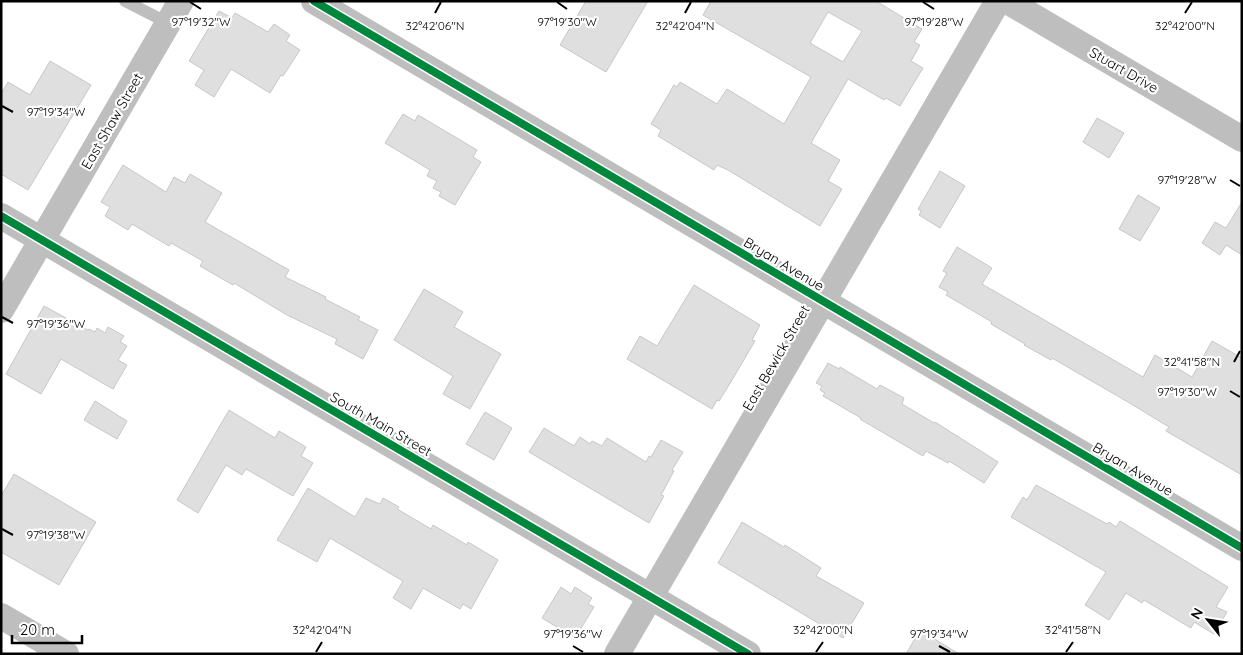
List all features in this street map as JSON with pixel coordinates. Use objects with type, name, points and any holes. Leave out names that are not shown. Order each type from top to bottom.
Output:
[{"type":"street","name":"Bryan Avenue","points":[[314,1],[1242,548]]},
{"type":"street","name":"East Bewick Street","points":[[617,654],[998,1]]},
{"type":"street","name":"Stuart Drive","points":[[1007,1],[1242,139]]},
{"type":"street","name":"East Shaw Street","points":[[1,310],[175,12]]},
{"type":"street","name":"South Main Street","points":[[1,216],[748,654]]},
{"type":"street","points":[[1,616],[66,654]]},
{"type":"lane","points":[[125,1],[175,12]]},
{"type":"building","points":[[586,1],[648,1],[606,72],[560,45]]},
{"type":"building","points":[[711,1],[876,1],[922,29],[914,42],[920,45],[911,61],[923,68],[900,106],[886,98],[884,100],[848,79],[811,143],[840,160],[828,181],[842,189],[820,226],[728,170],[717,165],[714,170],[658,136],[661,130],[651,124],[674,85],[677,87],[680,82],[717,104],[727,89],[784,124],[811,77],[703,15]],"holes":[[[828,12],[862,31],[843,62],[810,43]]]},
{"type":"building","points":[[219,11],[232,18],[235,13],[268,32],[274,24],[290,35],[286,41],[300,50],[270,93],[231,69],[214,97],[195,85],[204,70],[189,61]]},
{"type":"building","points":[[50,61],[91,85],[28,190],[1,174],[1,94],[8,82],[30,95]]},
{"type":"building","points":[[403,114],[415,121],[418,115],[477,150],[473,157],[481,162],[455,205],[439,196],[441,192],[433,188],[437,181],[427,176],[430,170],[385,143]]},
{"type":"building","points":[[1097,118],[1124,133],[1109,158],[1083,142]]},
{"type":"building","points":[[123,165],[166,192],[174,177],[185,183],[190,174],[222,193],[205,222],[289,270],[285,277],[326,297],[325,299],[360,317],[358,320],[378,330],[363,359],[335,344],[337,339],[287,315],[234,283],[233,285],[200,266],[203,261],[171,243],[169,246],[132,224],[128,230],[105,216],[110,207],[101,202]]},
{"type":"building","points":[[940,171],[965,186],[940,228],[919,215],[921,211],[918,209]]},
{"type":"building","points":[[1138,195],[1160,208],[1140,241],[1119,229]]},
{"type":"building","points":[[1242,202],[1242,255],[1226,245],[1220,255],[1202,243],[1215,222],[1226,228]]},
{"type":"building","points":[[957,247],[992,268],[982,284],[1143,377],[1155,355],[1192,377],[1212,341],[1242,358],[1242,475],[1166,431],[1169,427],[1128,402],[1052,358],[1051,360],[1024,345],[991,324],[992,322],[946,295],[948,292],[939,287],[947,273],[943,271]]},
{"type":"building","points":[[694,285],[760,325],[752,340],[755,341],[719,401],[717,400],[712,409],[627,359],[640,336],[657,346]]},
{"type":"building","points":[[424,289],[463,312],[454,327],[501,354],[470,409],[443,394],[453,376],[394,340]]},
{"type":"building","points":[[44,306],[88,330],[95,332],[97,328],[105,333],[108,327],[124,336],[120,342],[127,346],[118,360],[127,365],[113,389],[61,359],[41,394],[6,374]]},
{"type":"building","points":[[828,363],[839,369],[840,367],[877,389],[880,385],[904,398],[902,404],[935,422],[998,462],[984,483],[949,461],[948,463],[926,451],[923,456],[823,396],[825,393],[820,390],[822,386],[816,383]]},
{"type":"building","points":[[95,401],[127,421],[117,439],[84,420]]},
{"type":"building","points":[[229,410],[275,438],[279,431],[306,447],[301,456],[313,463],[293,496],[246,469],[242,475],[226,465],[198,513],[177,500]]},
{"type":"building","points":[[485,412],[512,428],[494,460],[466,444]]},
{"type":"building","points":[[544,428],[574,446],[580,437],[590,444],[592,441],[602,446],[607,438],[646,462],[661,440],[683,452],[672,470],[674,471],[661,495],[664,496],[649,523],[529,452]]},
{"type":"building","points":[[14,474],[96,522],[59,585],[1,552],[1,496]]},
{"type":"building","points":[[1036,485],[1107,524],[1109,522],[1116,527],[1120,521],[1228,587],[1216,607],[1227,612],[1214,634],[1194,622],[1191,628],[1144,600],[1142,603],[1126,593],[1109,620],[1085,605],[1106,572],[1011,517],[1023,497],[1027,500]]},
{"type":"building","points":[[308,488],[355,517],[366,498],[380,504],[383,498],[399,507],[397,509],[431,529],[433,525],[467,545],[468,542],[498,560],[471,609],[463,604],[460,609],[423,588],[411,609],[393,598],[403,581],[330,538],[317,562],[277,540]]},
{"type":"building","points":[[742,522],[784,547],[785,545],[821,568],[816,576],[864,603],[843,638],[718,563]]},
{"type":"building","points":[[561,587],[571,594],[575,587],[592,598],[588,604],[594,607],[575,638],[542,618]]},
{"type":"building","points":[[920,630],[959,654],[906,654]]},
{"type":"cycle path","points":[[314,1],[1242,548]]},
{"type":"cycle path","points":[[1,216],[748,654]]}]
